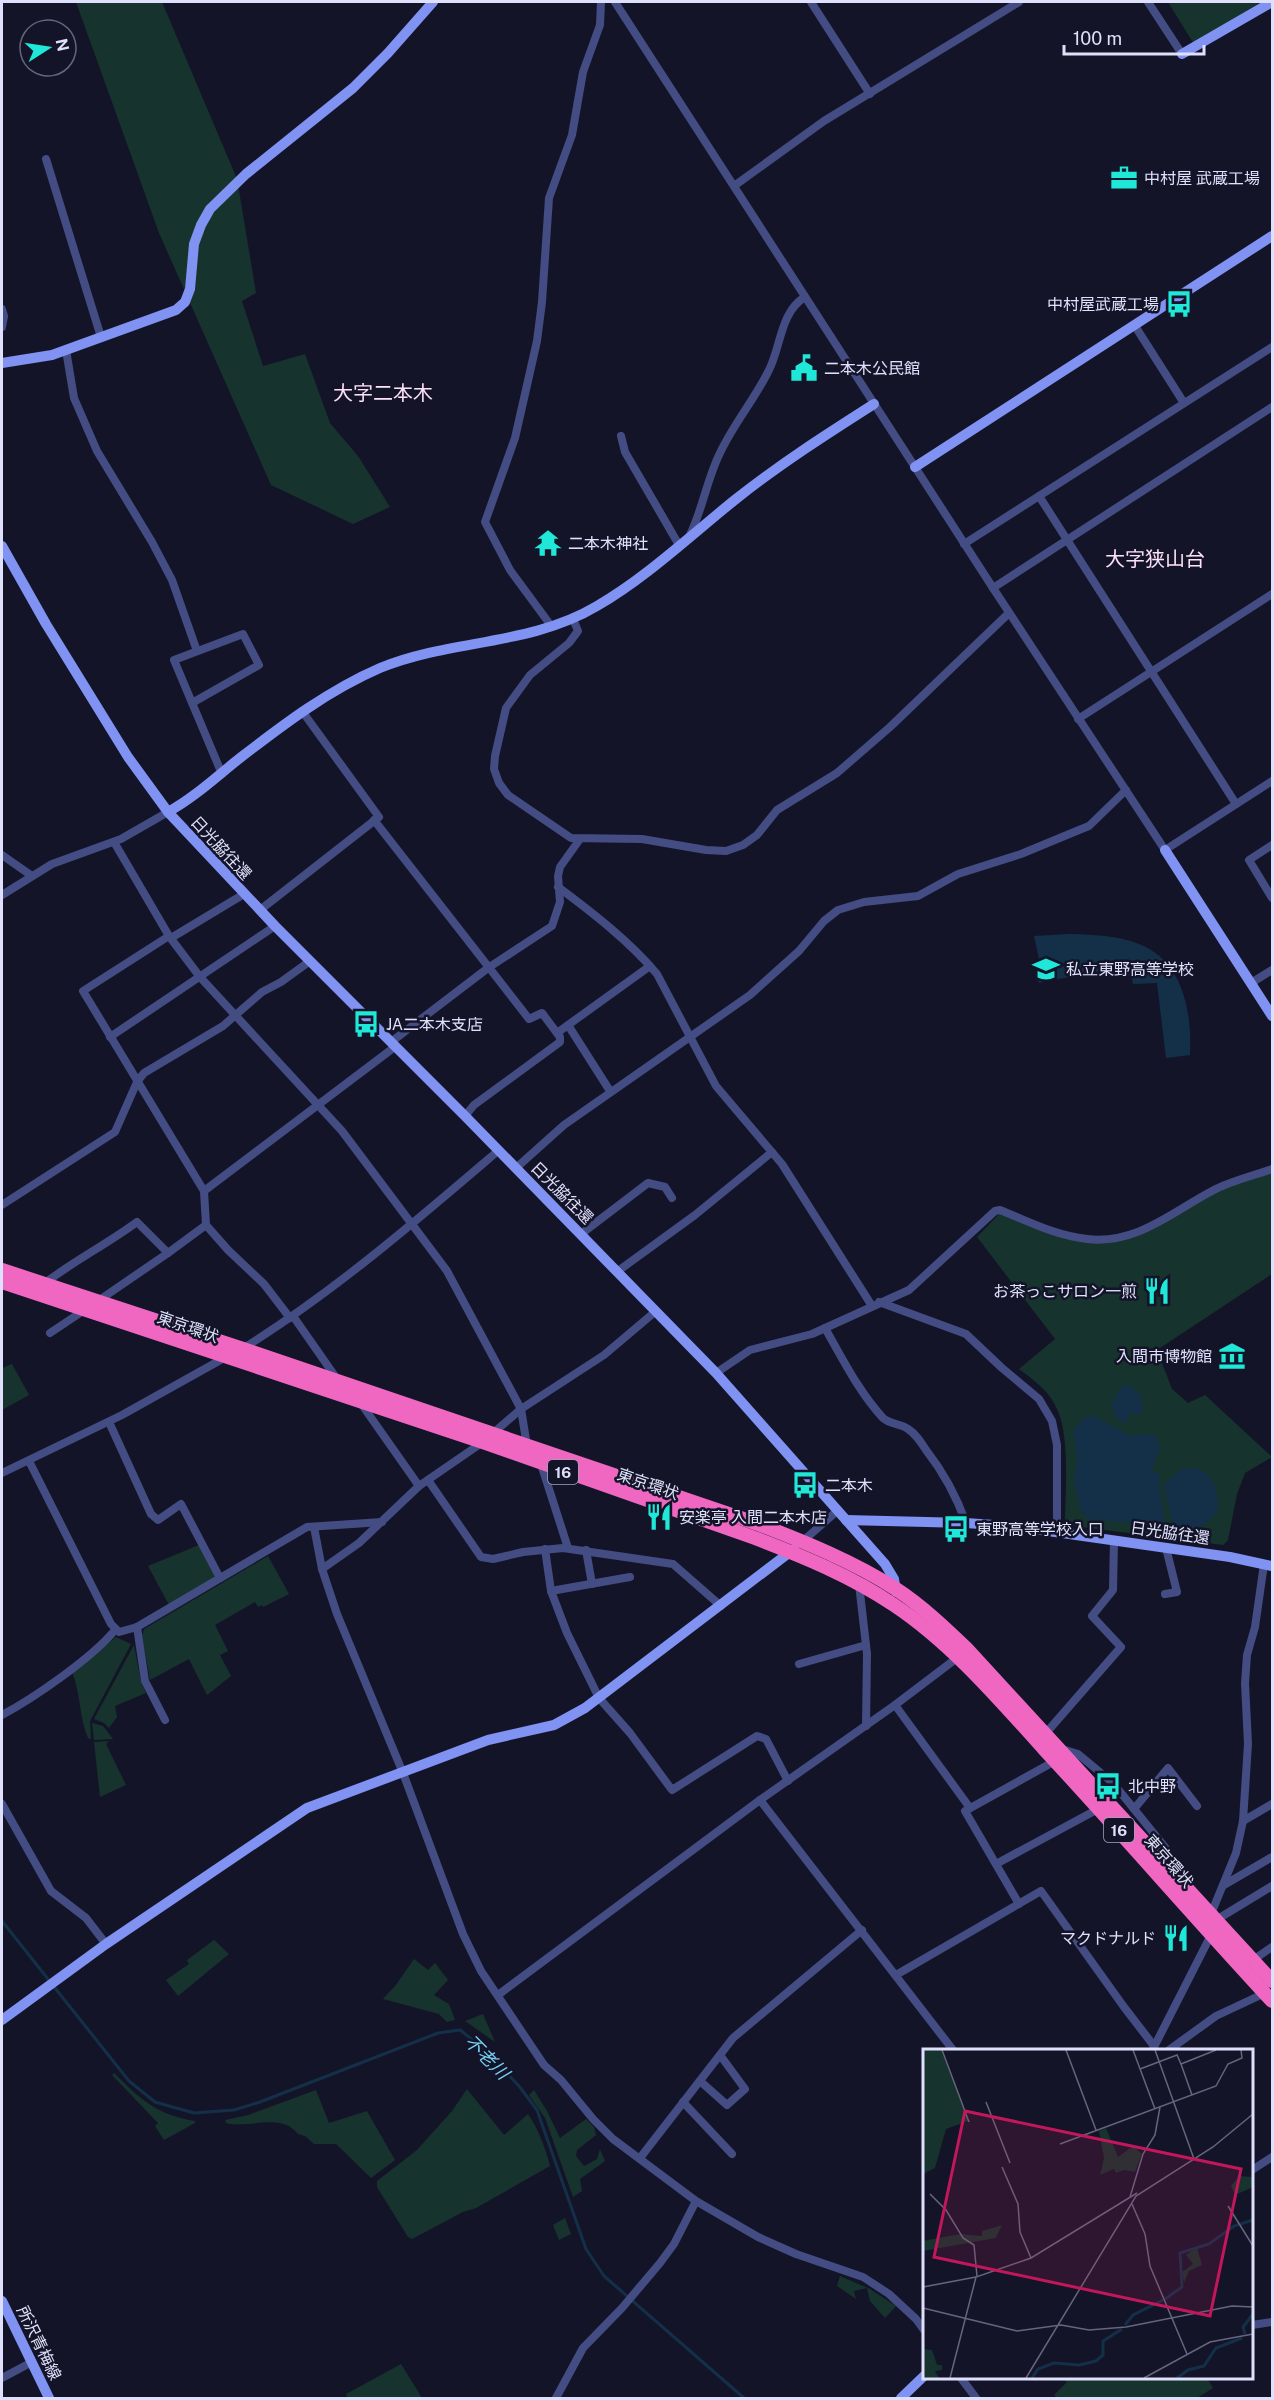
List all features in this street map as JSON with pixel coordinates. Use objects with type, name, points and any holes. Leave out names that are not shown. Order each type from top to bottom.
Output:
[{"type":"highway","name":"東京環状","points":[[2,1270],[339,1382],[488,1438],[541,1464],[790,1552],[859,1584],[894,1605],[957,1658],[1058,1755],[1173,1871],[1252,1960],[1271,1991]]},
{"type":"highway","name":"東京環状","points":[[2,1282],[359,1401],[488,1438],[527,1446],[803,1541],[896,1589],[967,1649],[1046,1733],[1058,1755],[1100,1809],[1211,1935],[1271,1991]]},
{"type":"street","points":[[2,363],[34,360],[176,310],[185,302],[190,289],[194,244],[210,209],[246,174],[353,88],[388,54],[433,2]]},
{"type":"street","points":[[552,627],[510,570],[485,522],[515,438],[537,341],[549,198],[572,135],[583,72],[600,25],[601,2]]},
{"type":"street","points":[[615,2],[964,544],[1272,1016]]},
{"type":"street","points":[[812,2],[870,94]]},
{"type":"street","points":[[734,186],[824,121],[1019,2]]},
{"type":"street","points":[[1148,2],[1182,54],[1272,2]]},
{"type":"street","points":[[46,159],[101,337]]},
{"type":"street","points":[[915,467],[1272,236]]},
{"type":"street","points":[[690,536],[699,516],[718,455],[769,370],[787,318],[799,300],[805,297]]},
{"type":"street","points":[[2,309],[4,316],[2,327]]},
{"type":"street","points":[[1135,326],[1184,403]]},
{"type":"street","points":[[964,544],[1272,347]]},
{"type":"street","points":[[66,350],[74,398],[97,451],[152,542],[172,580],[197,651]]},
{"type":"street","points":[[2,895],[52,864],[114,842],[168,812],[194,796],[303,711],[361,677],[401,660],[450,647],[508,639],[573,619],[619,592],[769,474],[874,404]]},
{"type":"street","points":[[993,588],[1272,407]]},
{"type":"street","points":[[621,436],[625,452],[679,545]]},
{"type":"street","points":[[1039,496],[1236,804]]},
{"type":"street","name":"日光脇往還","points":[[2,546],[46,624],[128,757],[168,812],[243,894],[499,1150],[716,1373],[846,1520],[966,1523],[1057,1532],[1268,1565]]},
{"type":"street","points":[[1078,719],[1272,594]]},
{"type":"street","points":[[573,619],[578,631],[574,637],[530,675],[506,708],[495,756],[494,769],[499,783],[508,795],[571,838],[642,839],[706,850],[726,851],[743,845],[757,835],[777,810],[837,773],[1009,613]]},
{"type":"street","points":[[192,703],[259,665],[243,634],[174,660],[192,703],[222,774]]},
{"type":"street","points":[[260,910],[379,817],[303,711]]},
{"type":"street","points":[[1165,850],[1272,780]]},
{"type":"street","points":[[516,1168],[564,1125],[750,995],[799,951],[824,921],[838,910],[864,902],[918,896],[958,874],[1021,855],[1089,826],[1126,790]]},
{"type":"street","points":[[374,820],[529,1019],[542,1013],[560,1037],[560,1042],[474,1105],[465,1116]]},
{"type":"street","points":[[204,1191],[318,1104],[488,968],[552,926],[560,902],[558,876],[560,867],[580,839]]},
{"type":"street","points":[[114,842],[170,937],[200,977],[342,1131],[447,1271],[520,1409],[527,1446]]},
{"type":"street","points":[[1272,846],[1249,860],[1272,898]]},
{"type":"street","points":[[2,855],[32,876]]},
{"type":"street","points":[[558,887],[596,916],[650,966],[666,989],[717,1086],[772,1152],[876,1304],[966,1334],[1039,1399],[1052,1421],[1057,1445],[1057,1532]]},
{"type":"street","points":[[243,894],[83,991],[204,1191],[206,1225],[228,1250],[264,1284],[292,1317],[339,1382]]},
{"type":"street","points":[[110,1037],[275,926]]},
{"type":"street","points":[[2,1205],[116,1132],[137,1082],[144,1073],[223,1026],[262,992],[281,982],[310,961]]},
{"type":"street","points":[[557,1033],[650,966]]},
{"type":"street","points":[[1251,983],[1272,970]]},
{"type":"street","points":[[568,1025],[610,1091]]},
{"type":"street","points":[[2,1473],[109,1422],[243,1349],[292,1317],[411,1225],[499,1150]]},
{"type":"street","points":[[618,1271],[694,1215],[772,1152]]},
{"type":"street","points":[[716,1373],[750,1350],[800,1338],[909,1290],[934,1270],[995,1211],[1000,1210],[1029,1224],[1057,1233],[1088,1239],[1125,1237],[1145,1230],[1213,1190],[1272,1169]]},
{"type":"street","points":[[581,1234],[648,1183],[665,1187],[672,1198]]},
{"type":"street","points":[[45,1283],[137,1222],[168,1253]]},
{"type":"street","points":[[98,1301],[206,1225]]},
{"type":"street","points":[[50,1333],[86,1310]]},
{"type":"street","points":[[322,1569],[359,1543],[419,1486],[488,1438],[520,1409],[604,1354],[656,1311]]},
{"type":"street","points":[[825,1328],[849,1371],[883,1418],[891,1424],[902,1425],[914,1434],[940,1468],[954,1490],[966,1523]]},
{"type":"street","points":[[359,1401],[419,1486]]},
{"type":"street","points":[[109,1422],[151,1514],[159,1520],[181,1504],[220,1578]]},
{"type":"street","points":[[29,1461],[115,1630],[119,1632],[137,1627],[307,1527],[382,1522]]},
{"type":"street","points":[[541,1464],[568,1548]]},
{"type":"street","points":[[428,1480],[481,1557],[493,1559],[545,1549],[568,1548],[673,1564],[721,1606]]},
{"type":"street","points":[[2,2020],[106,1944],[307,1808],[488,1740],[554,1725],[585,1708],[721,1606],[790,1552],[837,1511]]},
{"type":"street","points":[[846,1520],[885,1564],[894,1579],[896,1589],[894,1605]]},
{"type":"street","points":[[314,1527],[322,1569],[337,1614],[403,1773],[463,1934],[481,1971],[544,2065],[561,2080],[613,2139],[696,2201],[758,2237],[796,2254],[863,2277],[889,2294],[923,2329]]},
{"type":"street","points":[[1046,1733],[1121,1647],[1092,1616],[1113,1590],[1114,1540]]},
{"type":"street","points":[[1165,1594],[1177,1592],[1166,1548]]},
{"type":"street","points":[[545,1549],[551,1591],[567,1633],[599,1698],[630,1733],[672,1790],[757,1736],[766,1738],[788,1781]]},
{"type":"street","points":[[586,1550],[592,1584]]},
{"type":"street","points":[[1213,1917],[1236,1853],[1243,1821],[1248,1744],[1245,1683],[1247,1654],[1255,1628],[1268,1565]]},
{"type":"street","points":[[551,1591],[630,1577]]},
{"type":"street","points":[[859,1584],[866,1645],[866,1726]]},
{"type":"street","points":[[137,1627],[145,1681],[165,1720]]},
{"type":"street","points":[[2,1715],[71,1669],[115,1630]]},
{"type":"street","points":[[799,1664],[866,1645]]},
{"type":"street","points":[[498,1995],[760,1800],[866,1726],[957,1658]]},
{"type":"street","points":[[895,1705],[970,1808]]},
{"type":"street","points":[[1019,1904],[965,1811],[1058,1755],[1078,1754],[1113,1783],[1168,1851],[1173,1871]]},
{"type":"street","points":[[1134,1809],[1168,1768],[1197,1806]]},
{"type":"street","points":[[760,1800],[952,2049]]},
{"type":"street","points":[[2,1804],[51,1891],[86,1918],[106,1944]]},
{"type":"street","points":[[1243,1821],[1272,1804]]},
{"type":"street","points":[[996,1864],[1100,1809]]},
{"type":"street","points":[[1224,1885],[1272,1857]]},
{"type":"street","points":[[1213,1917],[1272,1886]]},
{"type":"street","points":[[896,1975],[1041,1891],[1154,2049],[1211,1935]]},
{"type":"street","points":[[640,2158],[733,2038],[862,1930]]},
{"type":"street","points":[[1252,1960],[1272,1947]]},
{"type":"street","points":[[1170,2049],[1216,2016],[1271,1991]]},
{"type":"street","points":[[700,2081],[728,2105],[745,2089],[720,2055]]},
{"type":"street","points":[[683,2102],[732,2154]]},
{"type":"street","points":[[1253,2169],[1272,2157]]},
{"type":"street","points":[[556,2398],[583,2348],[628,2301],[674,2244],[696,2201]]},
{"type":"street","name":"所沢青梅線","points":[[2,2301],[49,2398]]},
{"type":"street","points":[[1253,2325],[1272,2322]]},
{"type":"street","points":[[2,2378],[32,2362]]},
{"type":"street","points":[[901,2398],[923,2377]]},
{"type":"street","points":[[962,2379],[976,2398]]},
{"type":"green space","points":[[76,2],[162,2],[237,179],[256,293],[242,301],[263,366],[305,354],[330,423],[358,456],[390,507],[353,524],[271,485],[159,233]]},
{"type":"green space","points":[[1168,2],[1261,2],[1194,44]]},
{"type":"green space","points":[[1272,1173],[1272,1274],[1157,1350],[1172,1389],[1188,1403],[1205,1395],[1272,1457],[1245,1473],[1237,1494],[1228,1540],[1223,1545],[1065,1525],[1066,1463],[1060,1417],[1048,1394],[1019,1369],[1055,1339],[977,1237],[1001,1212],[1028,1226],[1057,1236],[1126,1239],[1220,1189]]},
{"type":"green space","points":[[12,1364],[29,1395],[2,1410],[2,1368]]},
{"type":"green space","points":[[199,1545],[215,1574],[214,1579],[169,1605],[148,1566]]},
{"type":"green space","points":[[268,1556],[289,1594],[263,1607],[262,1605],[258,1607],[255,1602],[215,1625],[228,1651],[220,1655],[231,1676],[207,1695],[189,1659],[150,1680],[142,1636],[144,1629]]},
{"type":"green space","points":[[116,1637],[131,1644],[90,1721],[91,1739],[88,1738],[85,1730],[72,1672]]},
{"type":"green space","points":[[134,1645],[141,1682],[146,1693],[115,1706],[117,1717],[109,1728],[94,1719]]},
{"type":"green space","points":[[92,1723],[103,1726],[113,1739],[94,1740]]},
{"type":"green space","points":[[109,1741],[106,1744],[126,1785],[100,1797],[94,1742]]},
{"type":"green space","points":[[214,1940],[229,1954],[178,1996],[166,1980],[189,1964],[187,1960]]},
{"type":"green space","points":[[414,1959],[428,1970],[435,1963],[448,1980],[434,1995],[449,2004],[455,2020],[447,2022],[439,2014],[383,1999]]},
{"type":"green space","points":[[483,2014],[495,2042],[465,2021]]},
{"type":"green space","points":[[114,2073],[132,2091],[150,2104],[170,2115],[195,2121],[195,2123],[164,2140],[155,2126],[158,2123],[112,2075]]},
{"type":"green space","points":[[467,2089],[504,2135],[528,2114],[541,2139],[550,2166],[476,2208],[463,2212],[412,2239],[408,2237],[377,2187],[377,2181],[417,2150],[452,2111]]},
{"type":"green space","points":[[316,2090],[329,2123],[367,2111],[395,2160],[371,2178],[336,2144],[314,2144],[291,2127],[274,2122],[226,2123],[225,2120],[248,2115]]},
{"type":"green space","points":[[534,2090],[560,2138],[586,2119],[594,2127],[596,2135],[577,2150],[576,2156],[584,2166],[597,2159],[600,2149],[605,2161],[580,2179],[582,2191],[573,2197],[545,2118],[529,2095]]},
{"type":"green space","points":[[565,2218],[571,2234],[559,2240],[553,2225]]},
{"type":"green space","points":[[840,2276],[870,2289],[896,2306],[885,2318],[870,2301],[867,2288],[854,2291],[856,2299],[837,2286]]},
{"type":"green space","points":[[401,2364],[422,2398],[348,2398],[346,2394]]},
{"type":"green space","points":[[1064,2379],[1208,2379],[1213,2388],[1197,2398],[1057,2398],[1054,2395],[1067,2382]]},
{"type":"water","points":[[1070,934],[1105,936],[1131,941],[1154,952],[1166,963],[1182,990],[1187,1006],[1190,1055],[1166,1058],[1157,983],[1133,984],[1131,976],[1079,975],[1039,983],[1036,971],[1041,968],[1034,936]]},
{"type":"water","points":[[1122,1385],[1137,1391],[1142,1404],[1141,1414],[1128,1414],[1128,1422],[1118,1421],[1111,1405]]},
{"type":"water","points":[[1094,1416],[1130,1436],[1151,1434],[1158,1439],[1160,1449],[1151,1470],[1160,1474],[1159,1483],[1165,1526],[1088,1519],[1081,1511],[1074,1482],[1077,1459],[1074,1429],[1085,1417]]},
{"type":"water","points":[[1191,1468],[1204,1472],[1212,1480],[1219,1505],[1207,1522],[1194,1529],[1180,1530],[1173,1528],[1164,1484],[1182,1469]]},
{"type":"waterway","name":"不老川","points":[[2,1921],[48,1979]]},
{"type":"waterway","name":"不老川","points":[[55,1988],[129,2081],[155,2102],[194,2113],[234,2110],[260,2102],[438,2033],[460,2030],[483,2048],[519,2086],[537,2110],[586,2249],[604,2276],[744,2398]]},
{"type":"place","name":"中村屋 武蔵工場","points":[[1124,178]]},
{"type":"place","name":"中村屋武蔵工場","points":[[1179,304]]},
{"type":"place","name":"二本木公民館","points":[[804,368]]},
{"type":"place","name":"二本木神社","points":[[548,543]]},
{"type":"place","name":"私立東野高等学校","points":[[1046,969]]},
{"type":"place","name":"JA二本木支店","points":[[366,1024]]},
{"type":"place","name":"お茶っこサロン一煎","points":[[1157,1291]]},
{"type":"place","name":"入間市博物館","points":[[1232,1356]]},
{"type":"place","name":"二本木","points":[[805,1485]]},
{"type":"place","name":"安楽亭 入間二本木店","points":[[659,1517]]},
{"type":"place","name":"東野高等学校入口","points":[[956,1529]]},
{"type":"place","name":"北中野","points":[[1108,1786]]},
{"type":"place","name":"マクドナルド","points":[[1176,1938]]},
{"type":"district","name":"大字二本木","points":[[383,393]]},
{"type":"district","name":"大字狭山台","points":[[1155,559]]}]
